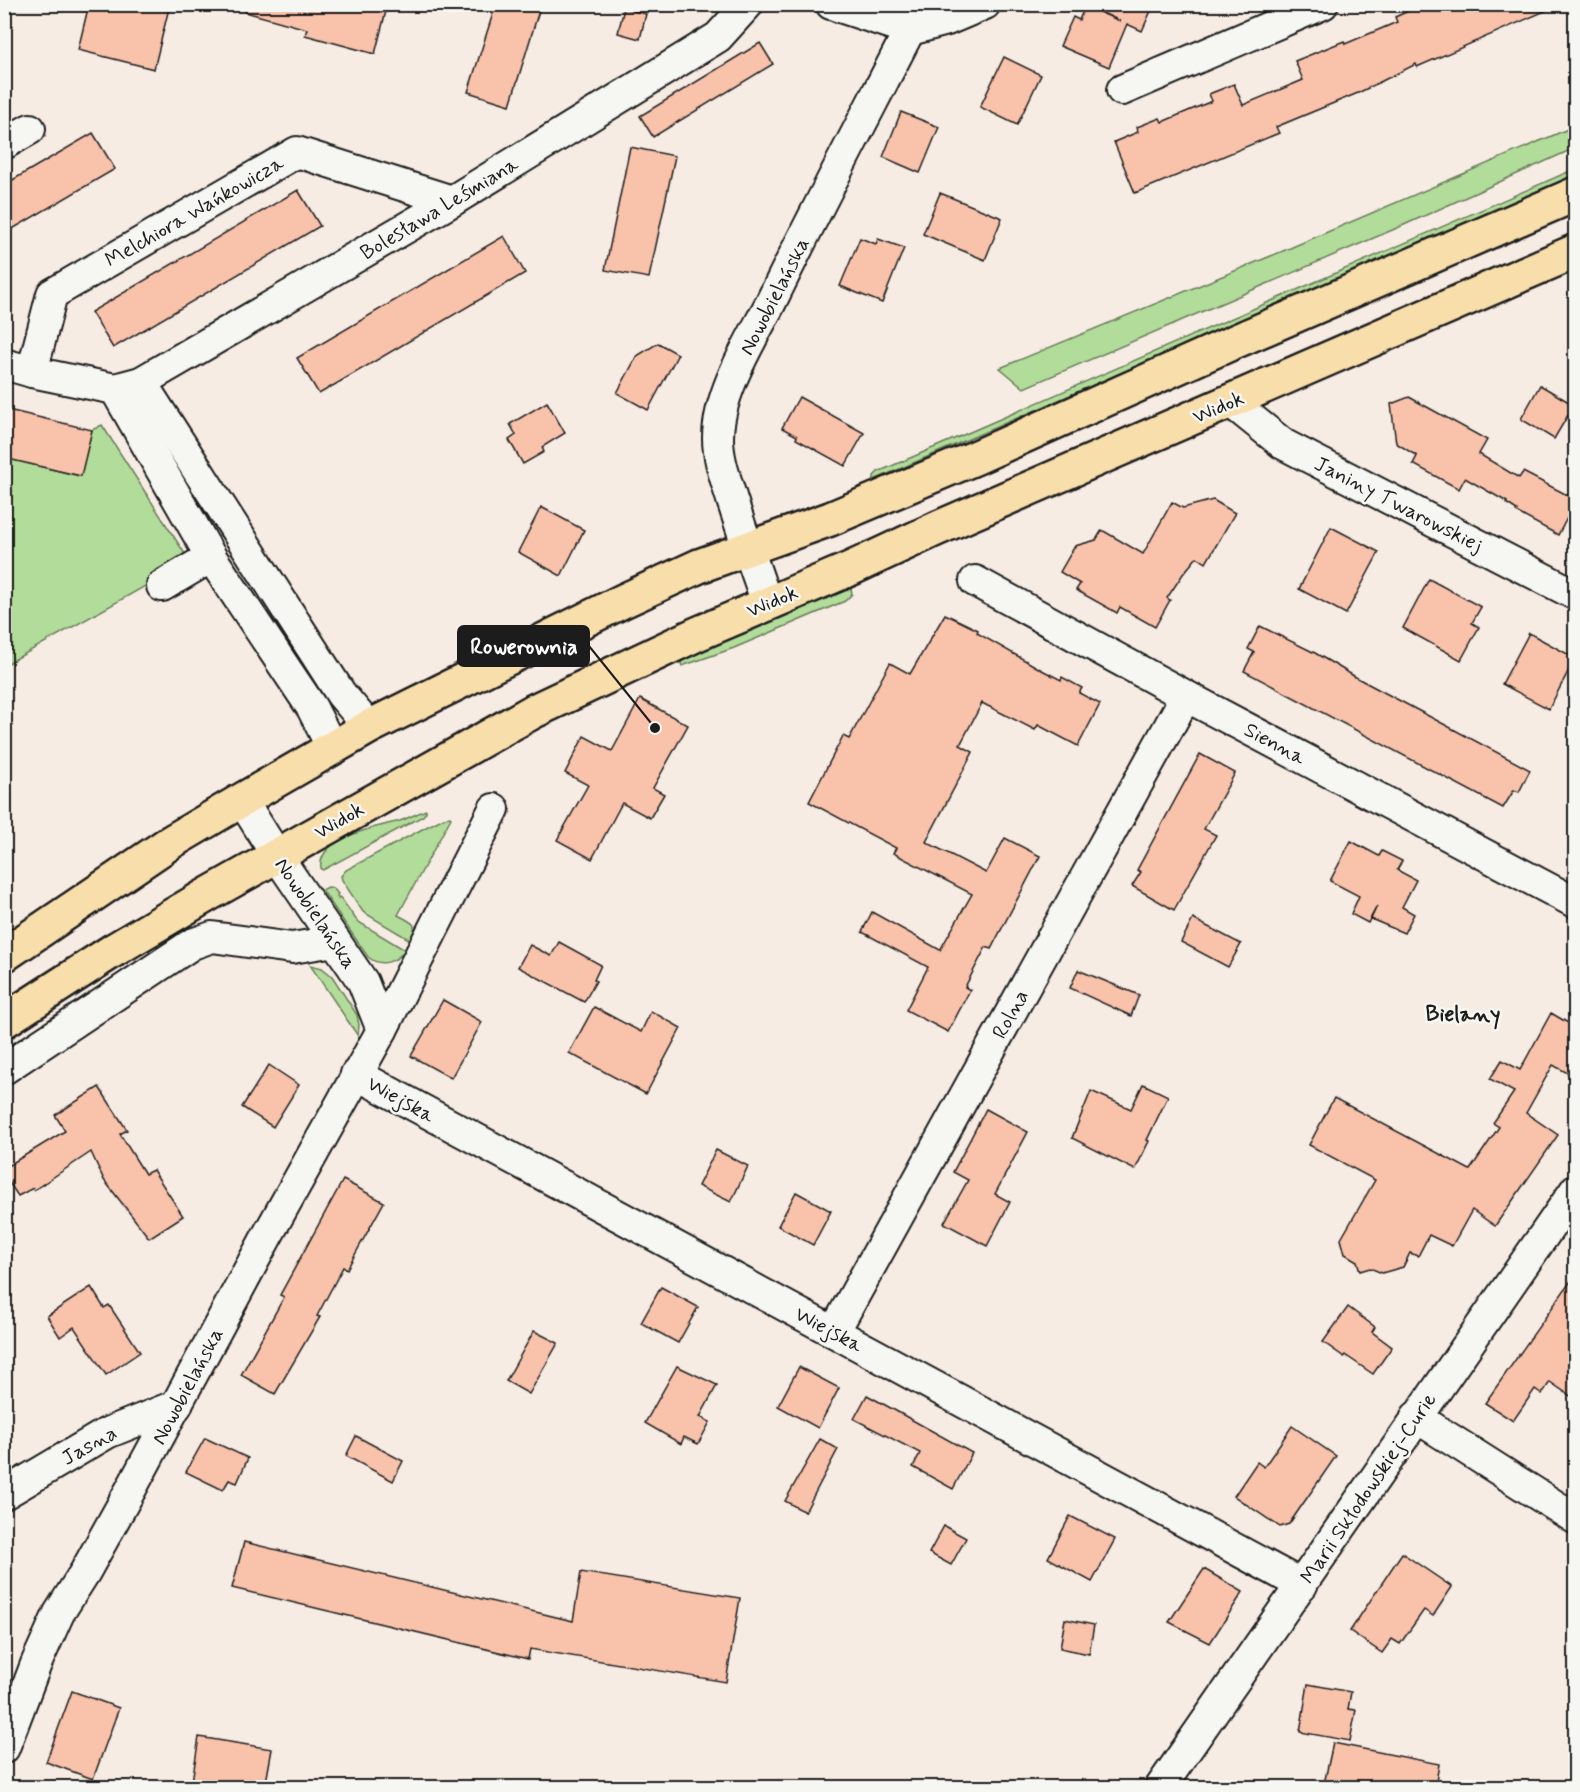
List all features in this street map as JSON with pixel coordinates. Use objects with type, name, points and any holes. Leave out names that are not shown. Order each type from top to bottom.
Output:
[{"type":"main road","points":[[4,955],[171,842],[332,748],[369,727],[623,601],[699,566],[830,519],[966,461],[1575,194]]},
{"type":"main road","name":"Widok","points":[[4,1022],[114,950],[207,895],[534,711],[767,603],[852,568],[938,528],[1575,251]]},
{"type":"street","name":"Bolesława Leśmiana","points":[[128,385],[452,201],[718,37],[748,4]]},
{"type":"street","points":[[831,4],[947,20],[985,4]]},
{"type":"street","points":[[1122,90],[1323,4]]},
{"type":"street","name":"Nowobielańska","points":[[767,603],[747,548],[719,455],[720,418],[725,399],[782,278],[916,17]]},
{"type":"street","points":[[4,144],[30,129]]},
{"type":"street","name":"Melchiora Wańkowicza","points":[[128,385],[18,368],[52,294],[297,152],[452,201]]},
{"type":"street","points":[[128,385],[211,556],[312,708],[332,748]]},
{"type":"street","points":[[128,385],[341,694],[369,727]]},
{"type":"street","name":"Janiny Twarowskiej","points":[[1231,402],[1282,444],[1575,595]]},
{"type":"street","points":[[162,586],[211,556]]},
{"type":"street","name":"Sienna","points":[[975,581],[1575,903]]},
{"type":"street","name":"Rolna","points":[[834,1332],[1186,696]]},
{"type":"street","name":"Nowobielańska","points":[[242,800],[277,856],[363,982],[382,1030]]},
{"type":"street","name":"Nowobielańska","points":[[4,1748],[36,1664],[59,1613],[85,1572],[177,1406],[266,1238],[382,1030],[494,809]]},
{"type":"street","points":[[4,1069],[192,944],[212,937],[292,948],[335,941]]},
{"type":"street","name":"Wiejska","points":[[356,1074],[1302,1585]]},
{"type":"street","name":"Marii Skłodowskiej-Curie","points":[[1160,1788],[1575,1189]]},
{"type":"street","name":"Jasna","points":[[4,1494],[107,1433],[177,1406]]},
{"type":"street","points":[[1416,1417],[1575,1519]]},
{"type":"green space","points":[[1575,126],[1575,148],[1404,225],[1024,388],[1000,368],[1283,251]]},
{"type":"green space","points":[[1575,169],[1575,176],[874,480],[878,472]]},
{"type":"green space","points":[[102,425],[185,554],[158,579],[5,665],[5,458],[80,476],[92,430]]},
{"type":"green space","points":[[851,588],[852,594],[845,601],[734,648],[682,666],[681,664],[682,660]]},
{"type":"green space","points":[[426,810],[423,816],[323,870],[321,869],[322,858],[338,841]]},
{"type":"green space","points":[[450,817],[398,915],[413,924],[414,930],[410,940],[363,912],[341,876],[346,870],[428,826]]},
{"type":"green space","points":[[328,887],[333,888],[338,898],[340,897],[357,921],[405,950],[397,958],[383,963],[368,957],[322,890]]},
{"type":"green space","points":[[310,965],[322,968],[332,976],[357,1015],[358,1036]]},
{"type":"building","points":[[89,4],[170,4],[154,69],[78,50]]},
{"type":"building","points":[[246,4],[362,4],[386,11],[375,54],[305,35],[307,29],[245,12]]},
{"type":"building","points":[[496,4],[541,4],[510,105],[468,92]]},
{"type":"building","points":[[1083,4],[1154,4],[1142,31],[1127,24],[1109,67],[1060,46],[1073,17],[1079,20],[1085,6],[1120,21]]},
{"type":"building","points":[[1424,4],[1561,4],[1417,67],[1416,64],[1358,93],[1276,127],[1279,133],[1135,193],[1114,142],[1138,132],[1137,127],[1160,118],[1162,122],[1212,101],[1209,94],[1234,84],[1243,105],[1303,80],[1295,61],[1344,41],[1345,44],[1397,22],[1395,17]]},
{"type":"building","points":[[624,8],[646,14],[640,39],[618,33]]},
{"type":"building","points":[[760,43],[773,64],[653,137],[640,116]]},
{"type":"building","points":[[1004,57],[1041,75],[1017,125],[980,107]]},
{"type":"building","points":[[901,112],[939,127],[920,173],[883,157]]},
{"type":"building","points":[[93,133],[115,169],[4,234],[4,185]]},
{"type":"building","points":[[630,147],[675,156],[649,278],[605,270]]},
{"type":"building","points":[[298,190],[320,226],[113,348],[91,312]]},
{"type":"building","points":[[940,193],[1002,218],[985,260],[923,234]]},
{"type":"building","points":[[504,236],[525,273],[319,394],[297,358]]},
{"type":"building","points":[[860,238],[876,244],[878,239],[904,248],[882,303],[840,286]]},
{"type":"building","points":[[658,343],[678,354],[648,410],[617,393],[637,356]]},
{"type":"building","points":[[1540,385],[1574,405],[1554,439],[1521,419]]},
{"type":"building","points":[[799,397],[864,433],[845,466],[796,439],[797,436],[782,428]]},
{"type":"building","points":[[1409,397],[1487,440],[1479,454],[1519,478],[1523,472],[1575,499],[1558,535],[1516,512],[1517,510],[1507,502],[1465,478],[1459,489],[1413,464],[1417,456],[1396,443],[1391,404]]},
{"type":"building","points":[[547,402],[565,433],[542,447],[544,452],[523,464],[509,440],[516,435],[510,424]]},
{"type":"building","points":[[4,409],[92,430],[81,476],[4,458]]},
{"type":"building","points":[[1213,500],[1235,513],[1206,563],[1197,557],[1183,574],[1167,598],[1170,600],[1155,627],[1120,607],[1117,613],[1076,590],[1080,584],[1060,572],[1075,546],[1096,540],[1102,530],[1143,554],[1172,502],[1183,508]]},
{"type":"building","points":[[541,507],[584,530],[561,576],[518,552]]},
{"type":"building","points":[[1331,527],[1379,552],[1346,614],[1299,589]]},
{"type":"building","points":[[1429,579],[1481,607],[1472,623],[1479,627],[1461,660],[1403,628]]},
{"type":"building","points":[[945,614],[978,630],[977,633],[1042,670],[1061,680],[1062,677],[1082,688],[1079,693],[1100,704],[1078,746],[1038,725],[1035,730],[982,703],[960,745],[973,752],[926,842],[986,873],[1005,838],[1040,856],[991,949],[986,947],[965,987],[970,990],[948,1032],[906,1010],[928,967],[862,932],[872,912],[940,950],[972,894],[893,853],[896,848],[809,802],[843,736],[849,739],[890,663],[910,674]]},
{"type":"building","points":[[1260,626],[1315,653],[1359,679],[1530,770],[1519,792],[1514,790],[1503,808],[1244,671],[1254,652],[1248,649]]},
{"type":"building","points":[[1529,633],[1575,658],[1549,709],[1502,684]]},
{"type":"building","points":[[640,699],[688,725],[653,788],[664,794],[650,818],[622,803],[592,859],[557,840],[588,785],[565,773],[584,736],[612,751]]},
{"type":"building","points":[[1200,754],[1235,773],[1204,829],[1216,835],[1174,910],[1132,886],[1141,872],[1137,870]]},
{"type":"building","points":[[1351,841],[1379,856],[1382,851],[1402,861],[1397,870],[1416,880],[1402,907],[1414,914],[1404,933],[1371,919],[1377,906],[1368,923],[1351,914],[1359,896],[1330,881]]},
{"type":"building","points":[[1193,919],[1241,944],[1228,967],[1181,942]]},
{"type":"building","points":[[559,942],[601,965],[594,980],[596,981],[584,1002],[518,967],[530,945],[551,956]]},
{"type":"building","points":[[1078,970],[1139,995],[1131,1016],[1070,988]]},
{"type":"building","points":[[443,1000],[482,1022],[451,1078],[411,1056]]},
{"type":"building","points":[[594,1007],[641,1032],[651,1011],[681,1028],[646,1094],[569,1053]]},
{"type":"building","points":[[1551,1013],[1575,1027],[1575,1077],[1553,1065],[1526,1113],[1558,1135],[1495,1226],[1472,1210],[1452,1246],[1429,1235],[1418,1256],[1410,1253],[1403,1267],[1382,1273],[1370,1268],[1360,1271],[1357,1261],[1345,1254],[1341,1239],[1375,1180],[1309,1145],[1334,1098],[1470,1170],[1499,1127],[1493,1123],[1514,1092],[1490,1079],[1502,1060],[1520,1070]]},
{"type":"building","points":[[269,1065],[299,1085],[273,1127],[242,1107]]},
{"type":"building","points":[[1143,1084],[1168,1096],[1135,1170],[1072,1138],[1091,1091],[1131,1109]]},
{"type":"building","points":[[99,1087],[127,1130],[120,1134],[145,1174],[153,1170],[183,1216],[149,1238],[104,1180],[91,1152],[34,1190],[33,1188],[18,1196],[4,1175],[4,1168],[65,1131],[55,1115]]},
{"type":"building","points":[[986,1109],[1028,1132],[995,1194],[1010,1202],[987,1246],[944,1223],[968,1180],[953,1172]]},
{"type":"building","points":[[716,1150],[748,1166],[731,1202],[698,1186]]},
{"type":"building","points":[[343,1180],[384,1202],[347,1269],[343,1267],[317,1316],[320,1317],[275,1394],[241,1375],[284,1297],[280,1295]]},
{"type":"building","points":[[796,1192],[831,1211],[813,1245],[778,1226]]},
{"type":"building","points":[[1575,1275],[1575,1399],[1550,1382],[1542,1394],[1535,1389],[1513,1421],[1485,1403]]},
{"type":"building","points":[[91,1287],[104,1308],[109,1305],[140,1352],[106,1375],[74,1327],[60,1337],[47,1316]]},
{"type":"building","points":[[661,1287],[698,1307],[678,1343],[641,1323]]},
{"type":"building","points":[[1348,1307],[1375,1327],[1372,1332],[1392,1347],[1373,1374],[1323,1342]]},
{"type":"building","points":[[534,1331],[558,1343],[529,1394],[506,1381]]},
{"type":"building","points":[[677,1366],[717,1385],[700,1417],[710,1422],[698,1444],[684,1437],[681,1444],[645,1423]]},
{"type":"building","points":[[799,1367],[839,1388],[818,1428],[778,1406]]},
{"type":"building","points":[[867,1395],[972,1453],[953,1489],[913,1467],[920,1453],[854,1419]]},
{"type":"building","points":[[1292,1426],[1336,1456],[1289,1524],[1280,1527],[1234,1496],[1257,1462],[1264,1467]]},
{"type":"building","points":[[356,1436],[403,1461],[393,1481],[346,1456]]},
{"type":"building","points":[[205,1438],[248,1458],[237,1483],[229,1480],[223,1490],[186,1472]]},
{"type":"building","points":[[820,1439],[838,1449],[805,1512],[785,1501]]},
{"type":"building","points":[[1070,1516],[1115,1539],[1092,1582],[1048,1558]]},
{"type":"building","points":[[944,1526],[966,1538],[951,1565],[929,1553]]},
{"type":"building","points":[[244,1542],[573,1621],[581,1572],[740,1598],[726,1682],[530,1649],[528,1659],[232,1588]]},
{"type":"building","points":[[1402,1553],[1452,1587],[1433,1616],[1424,1610],[1400,1644],[1392,1639],[1382,1653],[1350,1631]]},
{"type":"building","points":[[1204,1569],[1243,1592],[1210,1643],[1169,1622]]},
{"type":"building","points":[[1065,1619],[1094,1625],[1089,1654],[1060,1648]]},
{"type":"building","points":[[1308,1684],[1351,1692],[1348,1709],[1356,1710],[1350,1741],[1300,1732]]},
{"type":"building","points":[[72,1691],[119,1708],[93,1779],[46,1762]]},
{"type":"building","points":[[199,1737],[272,1749],[265,1788],[191,1788]]},
{"type":"building","points":[[1333,1743],[1439,1764],[1435,1788],[1341,1788],[1324,1784]]},
{"type":"place","name":"Rowerownia","points":[[655,728]]},
{"type":"district","name":"Bielany","points":[[1463,1013]]}]
